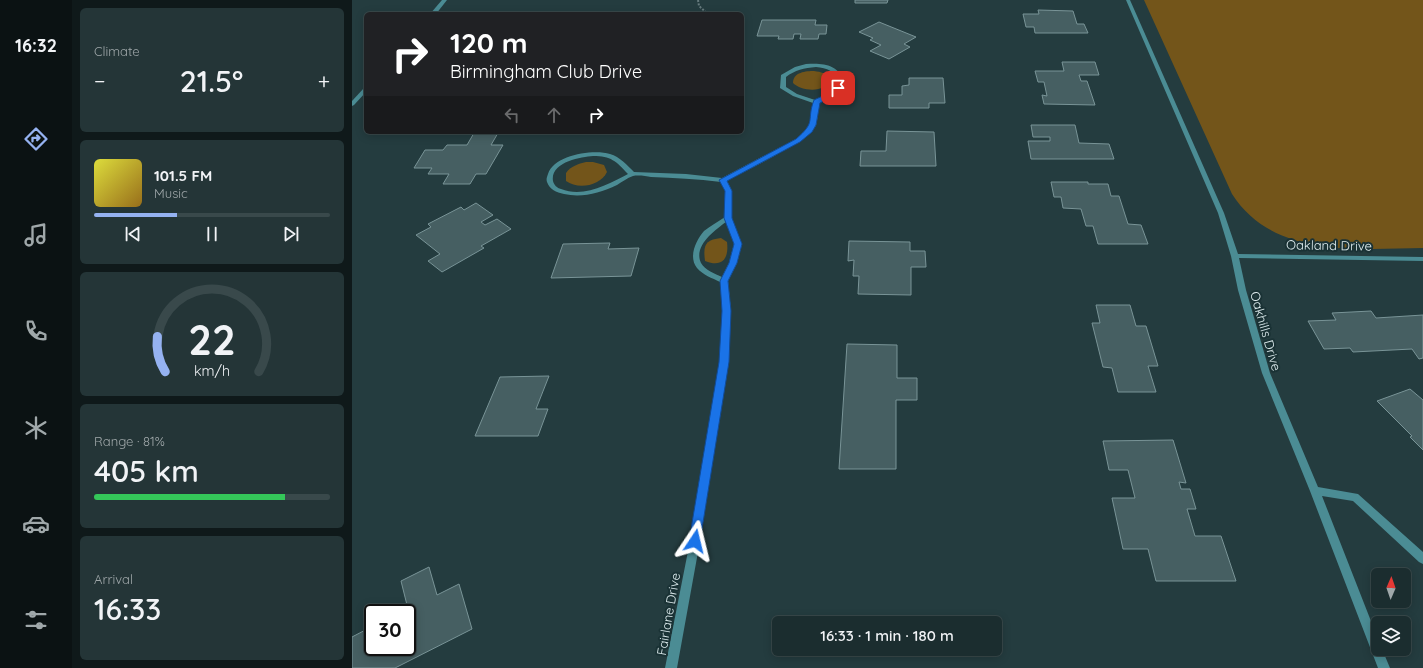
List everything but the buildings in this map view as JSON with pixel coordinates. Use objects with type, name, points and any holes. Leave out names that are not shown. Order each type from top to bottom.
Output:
[{"type":"street","points":[[435,12],[445,0]]},
{"type":"street","name":"Oakhills Drive","points":[[1128,0],[1222,213],[1266,373],[1315,491],[1384,668]]},
{"type":"street","points":[[802,66],[815,66],[834,70],[841,76],[842,82],[833,94],[816,102],[804,100],[789,93],[783,88],[783,76],[788,72],[802,66]]},
{"type":"street","points":[[352,104],[364,90]]},
{"type":"street","points":[[632,174],[616,158],[607,155],[595,154],[578,155],[568,159],[553,170],[549,176],[551,184],[556,190],[576,194],[601,189],[632,174],[686,176],[723,180],[798,140],[809,131],[813,125],[816,102]]},
{"type":"street","points":[[723,180],[729,191],[728,218],[738,244],[733,263],[724,281],[710,274],[698,264],[696,257],[699,246],[705,235],[728,218]]},
{"type":"street","name":"Oakland Drive","points":[[1235,256],[1423,259]]},
{"type":"street","name":"Fairlane Drive","points":[[671,668],[696,534],[724,362],[727,311],[724,281]]},
{"type":"street","points":[[1315,491],[1355,497],[1423,559]]},
{"type":"path","points":[[698,0],[699,6],[706,12]]},
{"type":"shaded area","points":[[1144,0],[1423,0],[1423,248],[1371,249],[1318,245],[1293,239],[1270,230],[1249,215],[1232,194]]},
{"type":"shaded area","points":[[814,71],[827,75],[830,79],[828,84],[814,90],[802,88],[793,83],[795,76],[798,74]]},
{"type":"shaded area","points":[[586,162],[604,165],[607,172],[604,177],[599,181],[582,186],[571,184],[566,181],[566,173],[570,169]]},
{"type":"shaded area","points":[[721,238],[727,242],[727,253],[724,260],[716,263],[705,261],[704,251],[706,244],[711,240]]},
{"type":"route","points":[[695,541],[724,362],[727,311],[724,281],[733,263],[738,244],[728,218],[729,191],[723,180],[798,140],[809,131],[813,125],[816,102],[833,94],[838,88]]}]
